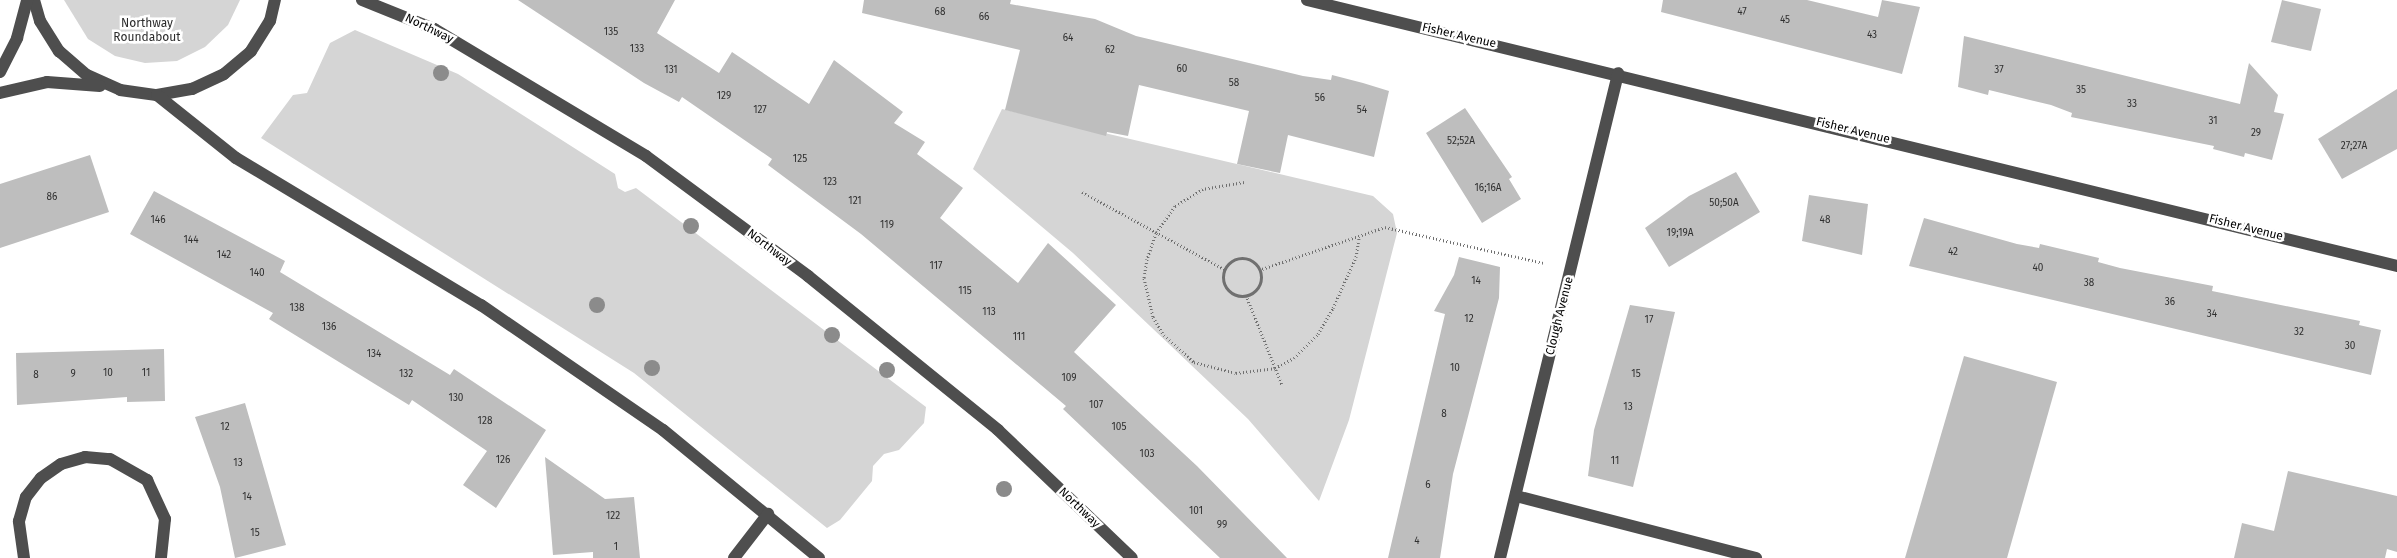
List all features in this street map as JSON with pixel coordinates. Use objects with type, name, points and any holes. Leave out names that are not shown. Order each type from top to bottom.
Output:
[{"type":"street","points":[[0,72],[17,38],[27,0]]},
{"type":"street","points":[[34,0],[40,21],[59,51],[87,75],[120,90]]},
{"type":"street","points":[[0,93],[47,82],[156,95],[192,89],[224,74],[251,51],[270,21],[275,0]]},
{"type":"street","name":"Northway","points":[[362,0],[434,29],[646,156],[808,276],[998,430],[1132,558]]},
{"type":"street","name":"Fisher Avenue","points":[[1307,0],[1618,73],[2397,266]]},
{"type":"street","name":"Clough Avenue","points":[[1500,558],[1618,73]]},
{"type":"street","points":[[156,95],[236,158],[481,305],[664,430],[819,558]]},
{"type":"street","points":[[24,558],[19,521],[26,498],[54,468],[85,457],[110,459],[147,480],[165,519],[161,558]]},
{"type":"street","points":[[1516,496],[1756,558]]},
{"type":"street","points":[[734,558],[768,514]]},
{"type":"path","points":[[1244,182],[1219,183],[1190,196],[1170,212],[1156,232],[1144,278],[1153,317],[1164,334],[1194,362],[1213,370],[1236,373],[1275,368],[1294,358],[1318,334],[1347,279],[1359,237]]},
{"type":"path","points":[[1082,192],[1224,270],[1229,291],[1246,295]]},
{"type":"path","points":[[1259,270],[1385,227],[1571,270]]},
{"type":"path","points":[[1224,270],[1242,258],[1259,270]]},
{"type":"path","points":[[1246,295],[1258,286],[1259,270]]},
{"type":"path","points":[[1246,295],[1282,385]]},
{"type":"green space","name":"Northway Roundabout","points":[[64,0],[240,0],[228,25],[205,47],[177,61],[145,63],[115,56],[88,39]]},
{"type":"green space","points":[[355,30],[458,74],[615,174],[618,188],[625,192],[636,188],[926,407],[924,423],[899,450],[884,454],[873,466],[872,481],[840,520],[827,528],[634,373],[261,138],[293,95],[307,93],[330,43]]},
{"type":"green space","points":[[1002,109],[1373,196],[1393,214],[1397,233],[1349,420],[1319,501],[1248,419],[1073,253],[973,169]]},
{"type":"building","points":[[518,0],[675,0],[657,33],[719,73],[732,52],[809,104],[834,60],[903,112],[894,123],[925,142],[917,154],[963,188],[940,218],[1018,283],[1048,243],[1116,305],[1074,352],[1197,466],[1287,558],[1220,558],[1063,409],[1066,406],[861,234],[768,165],[772,159],[682,97],[679,102],[644,83]]},
{"type":"building","points":[[864,0],[1011,0],[1010,4],[1095,19],[1136,36],[1303,76],[1331,80],[1332,75],[1389,91],[1374,157],[1288,135],[1280,173],[1237,164],[1249,111],[1139,85],[1128,136],[1107,132],[1106,136],[1005,110],[1020,50],[862,13]]},
{"type":"building","points":[[1663,0],[1807,0],[1878,17],[1882,0],[1920,7],[1902,74],[1661,12]]},
{"type":"building","points":[[2282,0],[2321,9],[2311,51],[2271,42]]},
{"type":"building","points":[[1964,36],[2240,104],[2249,63],[2278,95],[2274,112],[2284,114],[2272,160],[2245,153],[2244,157],[2213,149],[2214,146],[2071,117],[2072,113],[2051,105],[1989,90],[1988,95],[1958,87]]},
{"type":"building","points":[[2397,89],[2397,149],[2342,179],[2318,139]]},
{"type":"building","points":[[1465,108],[1512,177],[1509,179],[1521,199],[1482,223],[1426,133]]},
{"type":"building","points":[[90,155],[109,212],[0,248],[0,184]]},
{"type":"building","points":[[1736,172],[1760,212],[1669,267],[1645,228],[1689,196]]},
{"type":"building","points":[[154,191],[285,261],[280,272],[450,375],[454,369],[546,430],[496,508],[463,485],[487,451],[412,400],[409,405],[269,319],[273,313],[130,234]]},
{"type":"building","points":[[1809,195],[1868,204],[1862,255],[1802,241]]},
{"type":"building","points":[[1924,218],[2017,244],[2039,248],[2040,244],[2099,258],[2098,262],[2120,268],[2213,286],[2212,291],[2360,321],[2359,325],[2381,330],[2371,375],[1909,266]]},
{"type":"building","points":[[1459,257],[1500,267],[1499,298],[1453,474],[1440,558],[1388,558],[1445,314],[1434,311],[1454,275]]},
{"type":"building","points":[[1630,305],[1675,312],[1633,487],[1588,476],[1594,430]]},
{"type":"building","points":[[164,349],[165,401],[127,402],[127,397],[17,405],[16,353]]},
{"type":"building","points":[[1964,356],[2057,382],[2007,558],[1905,558]]},
{"type":"building","points":[[245,403],[286,545],[235,558],[220,487],[195,417]]},
{"type":"building","points":[[545,457],[605,499],[634,497],[640,558],[593,558],[593,552],[553,555]]},
{"type":"building","points":[[2288,471],[2397,496],[2397,552],[2387,549],[2385,558],[2234,558],[2242,523],[2274,531]]}]
